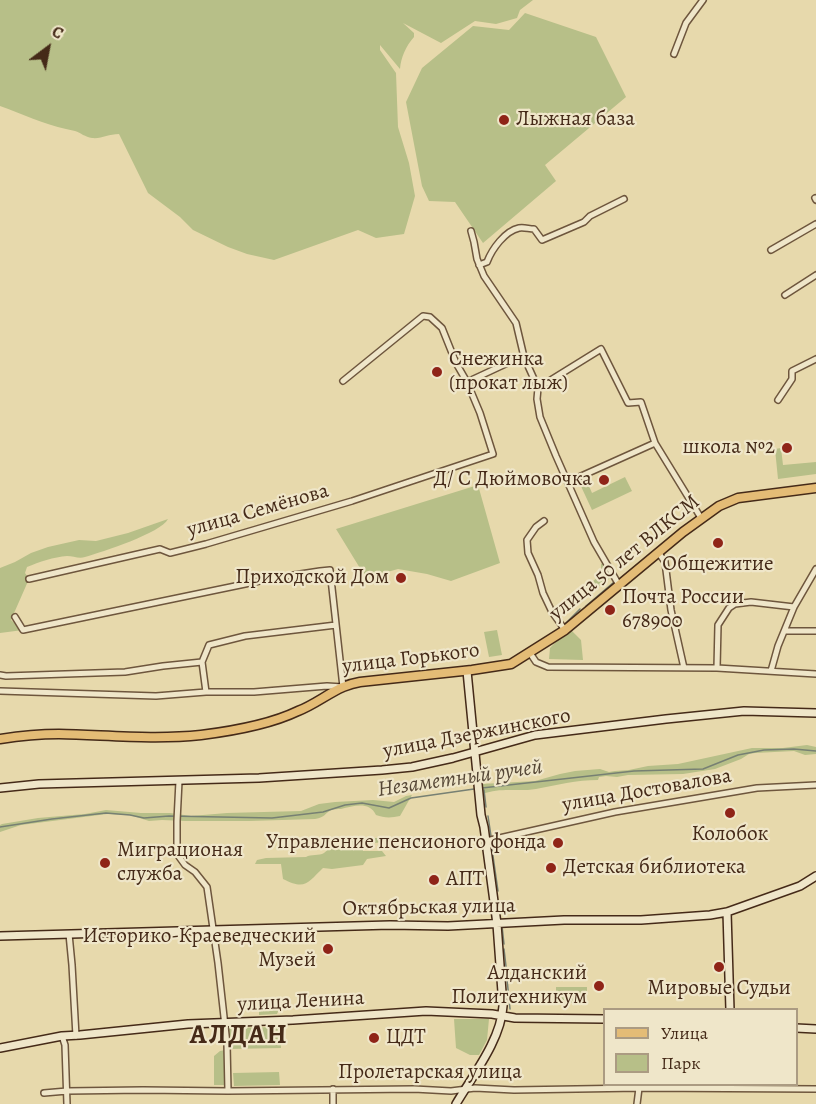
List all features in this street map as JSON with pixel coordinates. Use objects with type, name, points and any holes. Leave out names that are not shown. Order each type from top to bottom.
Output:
[{"type":"main road","name":"улица 50 лет ВЛКСМ","points":[[530,653],[565,630],[658,552],[718,506],[738,498],[816,488]]},
{"type":"main road","name":"улица Горького","points":[[344,687],[360,682],[467,671],[511,663],[530,653]]},
{"type":"main road","points":[[456,1104],[488,1051],[503,1016],[498,924],[478,787],[467,671]]},
{"type":"main road","points":[[0,739],[57,734],[128,738],[202,735],[277,720],[298,712],[344,687]]},
{"type":"main road","name":"улица Дзержинского","points":[[0,788],[39,784],[259,778],[382,770],[412,767],[535,735],[744,711],[816,713]]},
{"type":"main road","name":"Октябрьская улица","points":[[0,936],[390,925],[448,926],[704,916],[727,912],[800,886],[816,877]]},
{"type":"main road","points":[[727,912],[730,1008]]},
{"type":"main road","name":"улица Ленина","points":[[0,1048],[62,1036],[188,1024],[426,1011],[523,1018],[603,1020]]},
{"type":"main road","points":[[798,1028],[816,1029]]},
{"type":"street","points":[[674,54],[686,23],[703,0]]},
{"type":"street","points":[[479,266],[487,262],[494,247],[518,228],[534,229],[542,240],[584,222],[590,216],[624,199]]},
{"type":"street","points":[[771,250],[816,224]]},
{"type":"street","points":[[471,231],[479,266],[514,319],[524,357],[538,388],[540,417],[594,542],[618,585]]},
{"type":"street","points":[[786,295],[816,275]]},
{"type":"street","points":[[342,381],[423,316],[430,317],[442,328],[456,363],[467,382],[524,357]]},
{"type":"street","points":[[538,388],[601,348],[628,403],[641,402],[655,442],[701,518]]},
{"type":"street","points":[[778,400],[792,379],[792,371],[816,358]]},
{"type":"street","name":"улица Семёнова","points":[[29,579],[160,549],[170,553],[206,544],[352,501],[493,454],[467,382]]},
{"type":"street","points":[[568,482],[655,442]]},
{"type":"street","points":[[544,522],[536,527],[527,540],[528,553],[552,612],[565,630]]},
{"type":"street","points":[[658,552],[665,562],[671,609],[684,668]]},
{"type":"street","points":[[771,671],[778,646],[794,607],[816,569]]},
{"type":"street","points":[[15,616],[22,630],[274,578],[330,570],[344,687]]},
{"type":"street","points":[[717,668],[718,625],[729,608],[751,602],[794,607]]},
{"type":"street","points":[[206,692],[202,662],[209,645],[245,636],[336,625]]},
{"type":"street","points":[[785,631],[816,630]]},
{"type":"street","points":[[530,653],[536,662],[548,667],[717,668],[816,674]]},
{"type":"street","points":[[0,675],[125,672],[202,662]]},
{"type":"street","name":"улица Горького","points":[[0,692],[156,696],[327,686],[344,687]]},
{"type":"street","points":[[179,781],[177,854],[207,887],[218,963],[228,1091]]},
{"type":"street","name":"улица Достовалова","points":[[486,841],[615,812],[757,788],[816,785]]},
{"type":"street","points":[[69,934],[76,1036]]},
{"type":"street","points":[[62,1036],[65,1045],[67,1104]]},
{"type":"street","name":"Пролетарская улица","points":[[44,1093],[333,1089],[451,1091],[475,1088],[514,1090],[816,1089]]},
{"type":"street","points":[[637,1104],[639,1088]]},
{"type":"street","points":[[333,1089],[333,1104]]},
{"type":"green space","points":[[0,0],[533,0],[520,10],[517,18],[496,24],[475,21],[441,43],[403,23],[414,33],[414,37],[404,52],[400,69],[380,45],[380,50],[396,73],[398,127],[409,163],[415,196],[404,234],[376,238],[358,230],[274,260],[228,247],[193,230],[148,193],[119,134],[99,138],[90,137],[0,106]]},
{"type":"green space","name":"Лыжная база","points":[[525,13],[596,37],[626,97],[545,165],[556,181],[483,243],[455,202],[429,201],[422,186],[406,102],[422,68],[473,26],[509,30]]},
{"type":"green space","points":[[781,448],[783,465],[816,462],[816,474],[778,479],[775,449]]},
{"type":"green space","points":[[625,477],[632,491],[592,510],[579,482],[586,479],[592,493]]},
{"type":"green space","points":[[478,485],[500,563],[451,581],[398,569],[366,578],[336,529]]},
{"type":"green space","points":[[168,519],[143,536],[104,551],[83,558],[57,557],[27,567],[25,573],[29,579],[11,620],[23,630],[0,633],[0,568],[48,547],[79,540],[96,541]]},
{"type":"green space","points":[[604,562],[612,577],[585,596],[584,592],[589,584],[601,575],[601,564]]},
{"type":"green space","points":[[569,628],[581,640],[583,660],[549,659],[550,648]]},
{"type":"green space","points":[[497,630],[502,655],[489,657],[484,632]]},
{"type":"green space","points":[[807,745],[816,747],[816,754],[805,755],[794,751],[755,753],[715,769],[683,774],[606,776],[599,777],[598,780],[483,794],[482,784],[535,781],[575,771],[629,770],[678,764],[752,748]]},
{"type":"green space","points":[[412,795],[400,816],[394,817],[376,815],[365,806],[331,810],[315,819],[149,821],[130,815],[107,814],[21,825],[0,832],[2,824],[106,810],[191,816],[301,811],[319,804],[335,802],[373,800],[394,802]]},
{"type":"green space","points":[[359,838],[381,838],[385,842],[363,844],[363,851],[382,851],[386,856],[367,859],[363,865],[323,868],[310,881],[302,884],[291,883],[283,879],[281,864],[255,864],[257,860],[266,858],[306,857],[324,853],[333,845]]},
{"type":"green space","points":[[556,987],[587,987],[587,1003],[556,1003]]},
{"type":"green space","points":[[280,1003],[277,1014],[259,1015],[259,1004]]},
{"type":"green space","points":[[454,1019],[489,1019],[487,1040],[479,1055],[470,1055],[456,1048]]},
{"type":"green space","points":[[280,1027],[281,1048],[228,1049],[228,1028]]},
{"type":"green space","points":[[225,1050],[225,1085],[214,1085],[214,1056]]},
{"type":"green space","points":[[279,1072],[280,1085],[234,1086],[233,1073]]},
{"type":"waterway","points":[[586,606],[614,582]]},
{"type":"waterway","points":[[566,623],[580,609]]},
{"type":"waterway","name":"Незаметный ручей","points":[[482,788],[634,771],[703,769],[738,755],[764,750],[816,751]]},
{"type":"waterway","name":"Незаметный ручей","points":[[0,827],[106,813],[144,818],[169,816],[272,818],[323,812],[345,805],[362,803],[389,808],[411,798],[474,789]]},
{"type":"waterway","points":[[484,790],[486,807]]},
{"type":"waterway","points":[[488,816],[491,836]]},
{"type":"waterway","points":[[491,842],[498,891]]},
{"type":"waterway","points":[[502,926],[504,944]]},
{"type":"waterway","points":[[504,949],[507,975]]},
{"type":"waterway","points":[[507,979],[510,1009]]},
{"type":"place","name":"Лыжная база","points":[[504,120]]},
{"type":"place","name":"Снежинка (прокат лыж)","points":[[437,372]]},
{"type":"place","name":"школа №2","points":[[787,448]]},
{"type":"place","name":"Д/ С Дюймовочка","points":[[604,480]]},
{"type":"place","name":"Общежитие","points":[[718,543]]},
{"type":"place","name":"Приходской Дом","points":[[401,578]]},
{"type":"place","name":"Почта России 678900","points":[[610,610]]},
{"type":"place","name":"Колобок","points":[[730,813]]},
{"type":"place","name":"Управление пенсионого фонда","points":[[558,843]]},
{"type":"place","name":"Миграционая служба","points":[[105,863]]},
{"type":"place","name":"Детская библиотека","points":[[551,868]]},
{"type":"place","name":"АПТ","points":[[434,880]]},
{"type":"place","name":"Историко-Краеведческий Музей","points":[[328,949]]},
{"type":"place","name":"Мировые Судьи","points":[[719,967]]},
{"type":"place","name":"Алданский Политехникум","points":[[599,986]]},
{"type":"place","name":"ЦДТ","points":[[374,1038]]},
{"type":"district","name":"АЛДАН","points":[[239,1036]]}]
